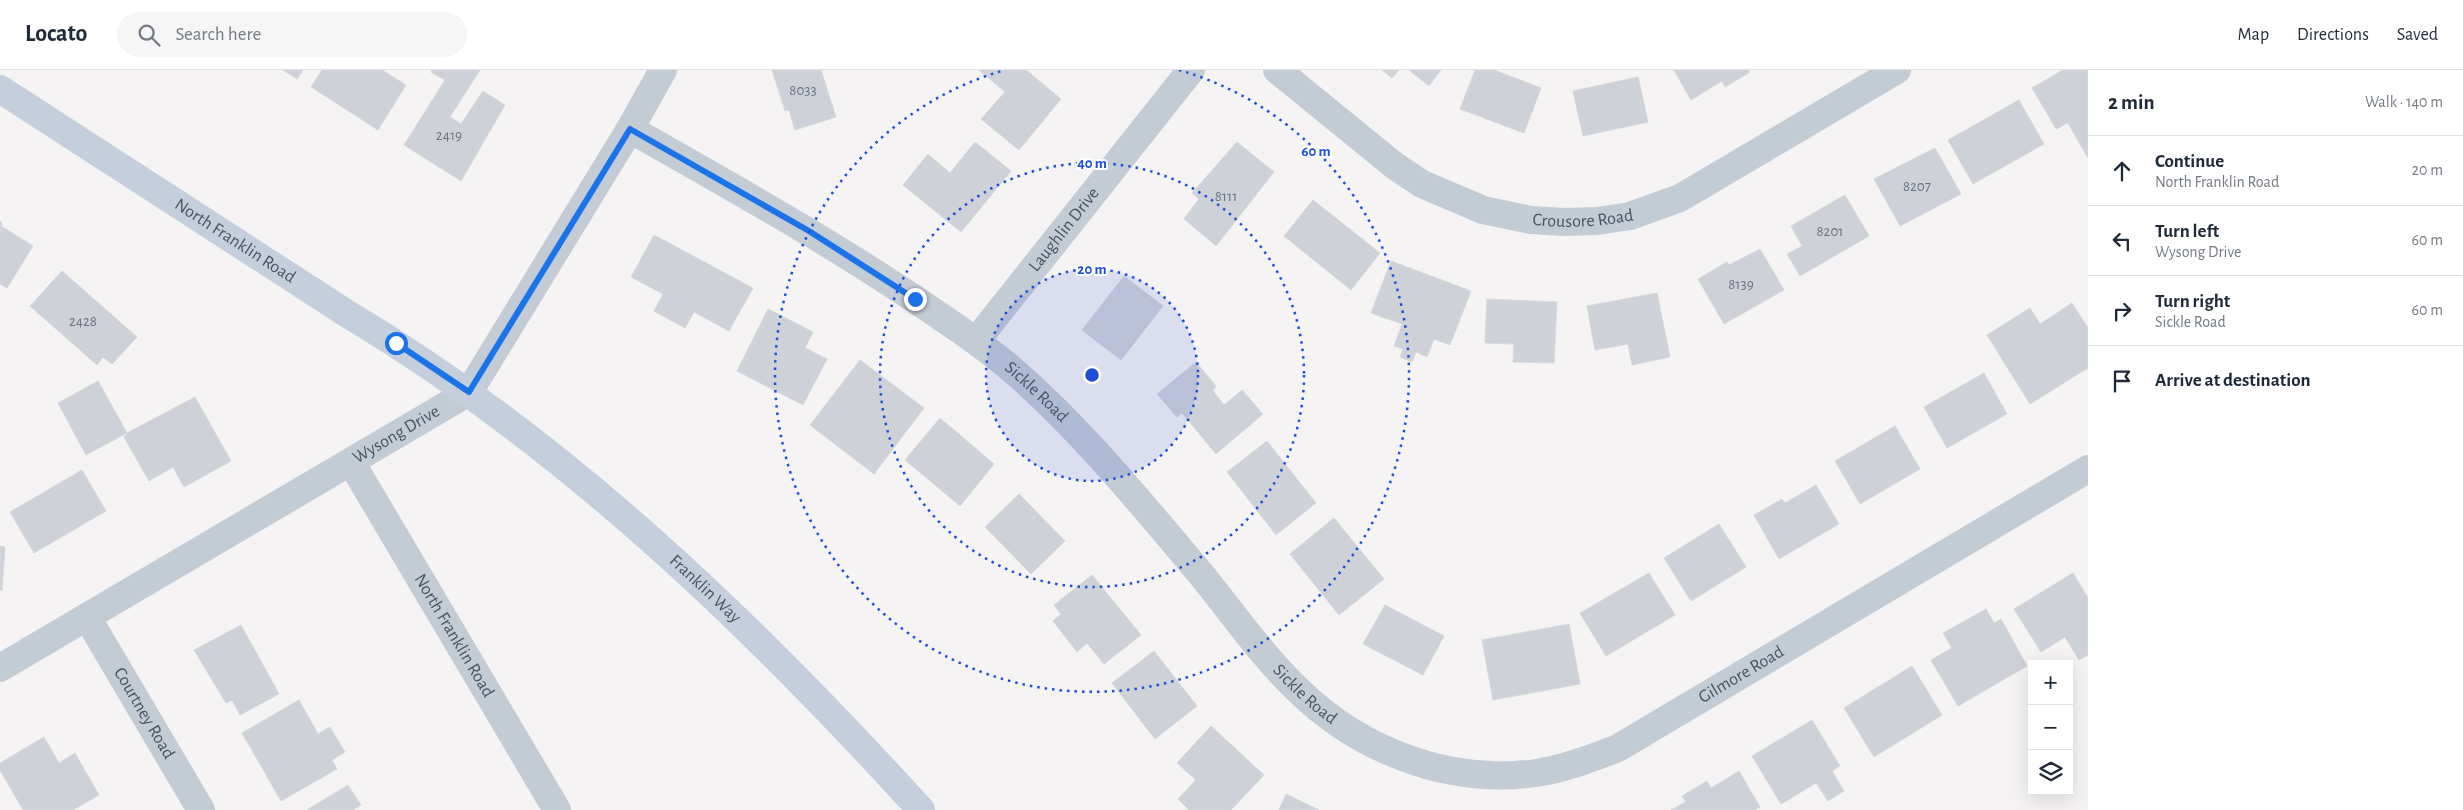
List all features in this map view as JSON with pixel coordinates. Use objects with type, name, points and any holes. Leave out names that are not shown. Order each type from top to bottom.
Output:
[{"type":"main road","name":"North Franklin Road","points":[[0,89],[346,313],[396,343],[469,392]]},
{"type":"main road","name":"Franklin Way","points":[[469,392],[615,510],[764,645],[832,714],[921,810]]},
{"type":"street","name":"Wysong Drive","points":[[0,668],[469,392],[630,129],[663,70]]},
{"type":"street","name":"Laughlin Drive","points":[[976,341],[1191,70]]},
{"type":"street","name":"Crousore Road","points":[[1277,70],[1395,166],[1422,184],[1483,210],[1531,220],[1564,222],[1597,221],[1630,216],[1680,198],[1897,70]]},
{"type":"street","name":"Sickle Road","points":[[630,129],[838,248],[976,341],[1051,405],[1108,464],[1300,693],[1340,725],[1369,742]]},
{"type":"street","name":"North Franklin Road","points":[[351,462],[557,810]]},
{"type":"street","name":"Gilmore Road","points":[[1369,742],[1409,760],[1430,766],[1488,775],[1542,772],[1614,750],[1655,728],[2088,469]]},
{"type":"street","name":"Courtney Road","points":[[87,617],[201,810]]},
{"type":"building","points":[[283,70],[303,70],[297,79]]},
{"type":"building","points":[[322,70],[382,70],[406,85],[378,130],[311,87]]},
{"type":"building","points":[[432,70],[480,70],[450,117],[461,124],[483,91],[505,105],[461,181],[404,145],[445,80],[431,72]]},
{"type":"building","points":[[772,70],[821,70],[836,117],[795,130],[789,110],[785,111]]},
{"type":"building","points":[[979,70],[1026,70],[1061,99],[1019,150],[981,119],[1005,92]]},
{"type":"building","points":[[1382,70],[1399,70],[1392,78]]},
{"type":"building","points":[[1409,70],[1441,70],[1429,86]]},
{"type":"building","points":[[1475,70],[1494,70],[1541,88],[1524,133],[1460,109]]},
{"type":"building","points":[[1674,70],[1748,70],[1750,72],[1725,87],[1722,81],[1691,100]]},
{"type":"building","points":[[2063,70],[2088,70],[2088,158],[2068,123],[2056,129],[2032,88]]},
{"type":"building","points":[[1638,77],[1648,122],[1583,136],[1573,91]]},
{"type":"building","points":[[2019,100],[2044,144],[1973,184],[1948,140]]},
{"type":"building","points":[[975,142],[1011,171],[961,232],[903,185],[928,154],[950,173]]},
{"type":"building","points":[[1237,142],[1274,172],[1216,246],[1184,219],[1199,199],[1192,193]]},
{"type":"building","points":[[1935,148],[1961,194],[1900,226],[1874,179]]},
{"type":"building","points":[[1845,195],[1869,236],[1800,276],[1787,254],[1802,246],[1791,226]]},
{"type":"building","points":[[1313,200],[1380,253],[1351,290],[1284,236]]},
{"type":"building","points":[[0,221],[2,223],[1,226],[33,246],[7,288],[0,284]]},
{"type":"building","points":[[654,235],[753,288],[729,331],[694,312],[685,328],[654,311],[663,294],[631,277]]},
{"type":"building","points":[[1760,249],[1784,290],[1724,324],[1698,279],[1727,262],[1729,265]]},
{"type":"building","points":[[1391,261],[1471,291],[1450,345],[1434,339],[1427,357],[1416,352],[1412,362],[1400,357],[1403,349],[1394,346],[1402,324],[1371,313]]},
{"type":"building","points":[[62,271],[137,337],[112,364],[103,357],[97,365],[30,306]]},
{"type":"building","points":[[1124,276],[1163,306],[1121,360],[1082,330]]},
{"type":"building","points":[[1657,293],[1670,357],[1632,365],[1628,344],[1595,350],[1587,306]]},
{"type":"building","points":[[1487,299],[1557,302],[1554,363],[1513,362],[1514,344],[1485,343]]},
{"type":"building","points":[[2072,303],[2088,328],[2088,368],[2030,404],[1987,335],[2030,308],[2040,324]]},
{"type":"building","points":[[768,309],[813,332],[805,348],[827,359],[803,405],[737,371]]},
{"type":"building","points":[[860,360],[924,408],[874,474],[810,425]]},
{"type":"building","points":[[1196,362],[1216,386],[1213,391],[1224,405],[1242,390],[1263,414],[1216,454],[1182,413],[1177,417],[1157,394]]},
{"type":"building","points":[[1984,373],[2007,414],[1947,448],[1924,407]]},
{"type":"building","points":[[98,381],[127,433],[86,455],[58,403]]},
{"type":"building","points":[[195,397],[231,461],[184,487],[173,467],[149,481],[124,437],[127,433]]},
{"type":"building","points":[[940,418],[994,464],[960,506],[905,460]]},
{"type":"building","points":[[1895,426],[1920,469],[1860,504],[1835,461]]},
{"type":"building","points":[[1267,441],[1316,503],[1276,535],[1227,472]]},
{"type":"building","points":[[82,470],[106,511],[34,553],[10,512]]},
{"type":"building","points":[[1816,485],[1839,524],[1779,559],[1754,515],[1782,499],[1785,503]]},
{"type":"building","points":[[1019,494],[1065,541],[1031,574],[985,527]]},
{"type":"building","points":[[1334,518],[1384,579],[1339,615],[1290,554]]},
{"type":"building","points":[[1719,524],[1746,567],[1691,601],[1664,558]]},
{"type":"building","points":[[0,546],[5,547],[2,590],[0,590]]},
{"type":"building","points":[[1649,573],[1675,615],[1606,656],[1580,613]]},
{"type":"building","points":[[2073,573],[2088,598],[2088,655],[2079,660],[2065,637],[2041,652],[2014,609]]},
{"type":"building","points":[[1092,575],[1141,635],[1104,664],[1087,643],[1077,652],[1053,621],[1061,614],[1054,605]]},
{"type":"building","points":[[1385,605],[1444,636],[1423,675],[1363,644]]},
{"type":"building","points":[[1986,609],[1994,623],[2001,619],[2027,666],[1958,706],[1931,660],[1952,648],[1943,633]]},
{"type":"building","points":[[1569,624],[1580,684],[1493,700],[1482,640]]},
{"type":"building","points":[[241,625],[279,694],[240,715],[232,700],[226,703],[194,650]]},
{"type":"building","points":[[1154,651],[1197,706],[1155,739],[1112,683]]},
{"type":"building","points":[[1912,666],[1942,715],[1874,757],[1844,708]]},
{"type":"building","points":[[299,700],[318,734],[330,727],[345,752],[332,760],[337,769],[281,801],[242,733]]},
{"type":"building","points":[[1812,720],[1840,766],[1832,771],[1844,791],[1828,801],[1816,783],[1781,804],[1752,756]]},
{"type":"building","points":[[1211,726],[1264,775],[1231,810],[1189,810],[1178,799],[1196,780],[1177,763]]},
{"type":"building","points":[[44,737],[59,763],[75,753],[99,795],[73,810],[23,810],[0,770],[0,763]]},
{"type":"building","points":[[1739,771],[1760,807],[1755,810],[1671,810],[1686,802],[1682,796],[1707,781],[1711,788]]},
{"type":"building","points":[[348,785],[361,805],[353,810],[307,810]]},
{"type":"building","points":[[1286,794],[1319,810],[1279,810]]},
{"type":"route","points":[[396,343],[469,392],[630,129],[838,248],[915,299]]}]
